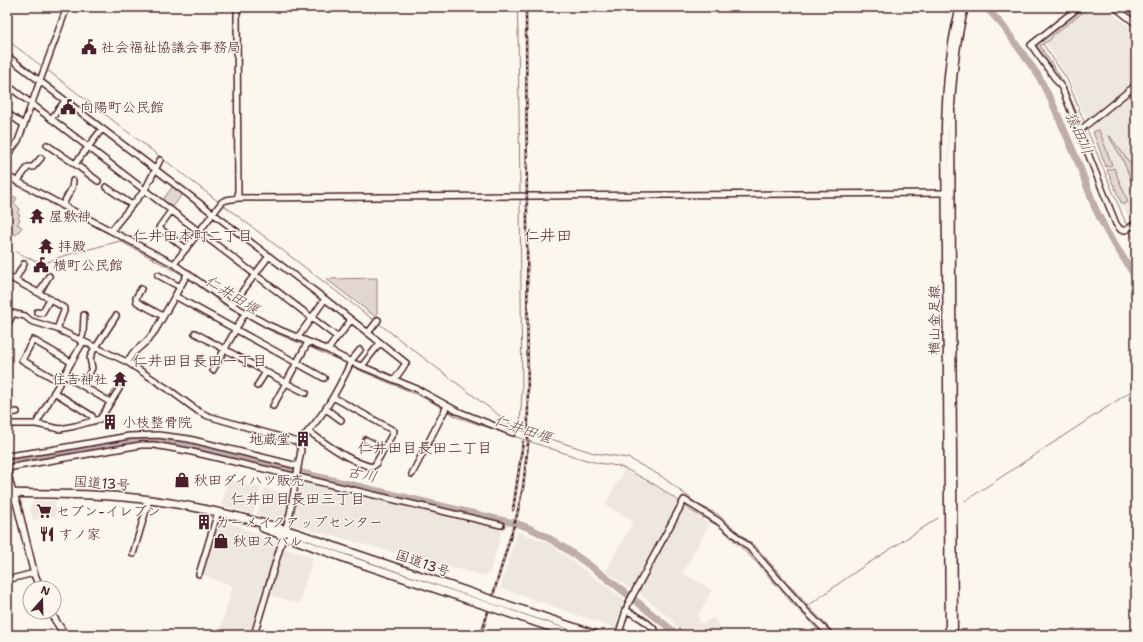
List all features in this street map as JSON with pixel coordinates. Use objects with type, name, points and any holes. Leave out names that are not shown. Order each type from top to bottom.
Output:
[{"type":"highway","name":"国道13号","points":[[10,493],[96,495],[149,500],[218,512],[350,552],[597,635]]},
{"type":"highway","name":"国道13号","points":[[285,533],[347,560],[574,635]]},
{"type":"main road","name":"横山金足線","points":[[949,635],[945,127],[947,87],[952,45],[960,7]]},
{"type":"main road","name":"横山金足線","points":[[954,635],[951,106],[958,35],[965,7]]},
{"type":"main road","points":[[10,493],[17,504],[37,580]]},
{"type":"main road","points":[[55,620],[64,635]]},
{"type":"street","points":[[7,156],[18,141],[67,7]]},
{"type":"street","points":[[237,7],[238,198]]},
{"type":"street","points":[[1080,7],[1031,45],[1062,88],[1116,224],[1121,230],[1128,229],[1136,223]]},
{"type":"street","points":[[1115,7],[1136,24]]},
{"type":"street","points":[[7,56],[270,256],[406,363],[395,379]]},
{"type":"street","points":[[7,85],[337,337]]},
{"type":"street","points":[[1079,131],[1136,86]]},
{"type":"street","points":[[51,119],[65,101]]},
{"type":"street","points":[[7,113],[24,125]]},
{"type":"street","points":[[75,164],[102,129]]},
{"type":"street","points":[[48,145],[98,181]]},
{"type":"street","points":[[17,182],[28,167],[33,167],[42,158]]},
{"type":"street","points":[[111,231],[145,190],[160,160]]},
{"type":"street","points":[[7,176],[174,264],[245,313],[268,325],[298,337],[307,345],[328,350],[351,362],[417,388],[447,406],[513,433]]},
{"type":"street","points":[[62,206],[72,188],[73,181]]},
{"type":"street","points":[[106,187],[132,205]]},
{"type":"street","points":[[174,264],[221,203],[226,200],[238,198],[946,193]]},
{"type":"street","points":[[171,211],[159,228],[186,248]]},
{"type":"street","points":[[232,305],[270,256]]},
{"type":"street","points":[[15,280],[24,264]]},
{"type":"street","points":[[127,362],[155,332],[188,273]]},
{"type":"street","points":[[158,275],[180,287]]},
{"type":"street","points":[[7,276],[64,308],[57,329]]},
{"type":"street","points":[[39,293],[50,276]]},
{"type":"street","points":[[141,289],[136,298],[137,302],[163,316]]},
{"type":"street","points":[[174,296],[324,378]]},
{"type":"street","points":[[37,312],[42,313],[50,299]]},
{"type":"street","points":[[298,337],[325,299]]},
{"type":"street","points":[[9,312],[57,329],[127,362],[198,411],[208,416],[298,442]]},
{"type":"street","points":[[7,326],[11,318],[9,312]]},
{"type":"street","points":[[213,370],[245,313]]},
{"type":"street","points":[[36,424],[64,375],[81,341],[84,315]]},
{"type":"street","points":[[87,378],[92,368],[90,358],[95,347],[116,316]]},
{"type":"street","points":[[328,350],[351,320]]},
{"type":"street","points":[[368,333],[377,322]]},
{"type":"street","points":[[195,334],[306,393]]},
{"type":"street","points":[[60,382],[22,360],[33,340],[71,362]]},
{"type":"street","points":[[362,366],[380,343]]},
{"type":"street","points":[[272,406],[307,345]]},
{"type":"street","points":[[298,442],[309,432],[326,409],[351,362],[360,350]]},
{"type":"street","points":[[257,386],[266,372]]},
{"type":"street","points":[[64,375],[110,402]]},
{"type":"street","points":[[7,425],[36,424],[60,429],[94,421],[100,419],[119,389]]},
{"type":"street","points":[[54,392],[92,416],[94,421]]},
{"type":"street","points":[[309,432],[350,459],[372,467],[375,465],[394,431],[333,397]]},
{"type":"street","points":[[412,474],[447,406]]},
{"type":"street","points":[[326,409],[341,420]]},
{"type":"street","points":[[7,413],[17,412]]},
{"type":"street","points":[[7,456],[129,436],[158,435],[189,439],[298,467]]},
{"type":"street","points":[[366,440],[384,449]]},
{"type":"street","points":[[254,635],[290,514],[301,450],[298,442]]},
{"type":"street","points":[[10,493],[7,469],[127,447],[154,444],[275,472],[297,475],[501,525]]},
{"type":"street","points":[[133,554],[149,500]]},
{"type":"street","points":[[619,633],[625,610],[684,500],[718,521],[754,552],[805,610],[830,635]]},
{"type":"street","points":[[199,574],[218,512]]},
{"type":"street","points":[[7,580],[34,573]]},
{"type":"street","points":[[625,610],[635,614],[658,635]]},
{"type":"shaded area","points":[[1085,7],[1105,7],[1136,32],[1136,216],[1130,221],[1070,80],[1043,39]]},
{"type":"shaded area","points":[[1085,7],[1090,7],[1053,35],[1051,39],[1040,46],[1063,81],[1081,123],[1079,125],[1061,82],[1037,46],[1037,43]]},
{"type":"shaded area","points":[[1099,130],[1112,165],[1106,167],[1093,132]]},
{"type":"shaded area","points":[[1109,135],[1136,171],[1136,193],[1123,160]]},
{"type":"shaded area","points":[[1114,168],[1128,202],[1122,205],[1107,170]]},
{"type":"shaded area","points":[[173,186],[183,193],[172,208],[162,201]]},
{"type":"shaded area","points":[[15,197],[17,198],[14,203],[20,209],[17,213],[20,215],[18,218],[20,220],[17,224],[22,227],[16,235],[9,231],[7,234],[7,200]]},
{"type":"shaded area","points":[[377,278],[377,318],[326,279]]},
{"type":"shaded area","points":[[625,470],[664,491],[680,504],[633,591],[606,571],[633,521],[605,505]]},
{"type":"shaded area","points":[[299,475],[504,524],[490,572],[485,576],[289,524]]},
{"type":"shaded area","points":[[228,478],[261,488],[253,514],[221,505]]},
{"type":"shaded area","points":[[264,488],[292,495],[284,521],[257,515]]},
{"type":"shaded area","points":[[34,501],[55,501],[55,508],[58,509],[56,517],[49,516],[33,521],[30,506]]},
{"type":"shaded area","points":[[683,507],[709,524],[683,573],[712,590],[698,616],[700,622],[704,623],[714,617],[724,635],[686,635],[680,631],[669,617],[637,591]]},
{"type":"shaded area","points":[[217,518],[232,523],[278,544],[270,572],[282,547],[313,558],[299,604],[265,593],[252,635],[245,635],[221,627],[233,586],[201,574]]},
{"type":"shaded area","points":[[518,532],[548,543],[625,600],[615,628],[500,588]]},
{"type":"waterway","points":[[517,7],[520,194]]},
{"type":"waterway","name":"猿田川","points":[[986,7],[1003,26],[1038,75],[1052,102],[1078,162],[1095,208],[1107,232],[1136,278]]},
{"type":"waterway","points":[[7,40],[43,67]]},
{"type":"waterway","points":[[1043,44],[1067,79],[1085,124]]},
{"type":"waterway","points":[[46,69],[219,202]]},
{"type":"waterway","points":[[1086,127],[1127,226]]},
{"type":"waterway","points":[[17,184],[44,200]]},
{"type":"waterway","points":[[517,429],[520,423],[522,393],[520,197]]},
{"type":"waterway","points":[[49,203],[113,236]]},
{"type":"waterway","points":[[222,204],[375,321]]},
{"type":"waterway","points":[[1129,231],[1136,242]]},
{"type":"waterway","name":"仁井田堰","points":[[16,252],[38,262],[45,263],[63,256],[120,241],[183,275]]},
{"type":"waterway","name":"仁井田堰","points":[[7,248],[11,250]]},
{"type":"waterway","name":"仁井田堰","points":[[188,278],[224,305],[241,314]]},
{"type":"waterway","name":"仁井田堰","points":[[246,317],[273,332],[304,345]]},
{"type":"waterway","points":[[378,323],[517,429],[594,453],[628,458],[661,476],[699,505],[717,514],[758,549],[808,606],[836,635]]},
{"type":"waterway","name":"仁井田堰","points":[[309,347],[348,364]]},
{"type":"waterway","name":"仁井田堰","points":[[351,366],[421,397],[444,409]]},
{"type":"waterway","points":[[965,501],[1136,388]]},
{"type":"waterway","name":"仁井田堰","points":[[447,411],[457,417],[579,458],[618,466],[657,486],[680,502]]},
{"type":"waterway","name":"古川","points":[[7,463],[112,444],[149,440],[166,441],[518,524],[539,533],[572,553],[613,583],[678,635]]},
{"type":"waterway","name":"仁井田堰","points":[[684,505],[691,511],[720,527],[757,563],[792,603],[823,635]]},
{"type":"waterway","points":[[808,606],[852,574],[938,518]]},
{"type":"railway","points":[[481,635],[517,515],[523,487],[528,444],[526,7]]},
{"type":"railway","points":[[513,510],[523,442]]},
{"type":"place","name":"社会福祉協議会事務局","points":[[89,47]]},
{"type":"place","name":"向陽町公民館","points":[[68,107]]},
{"type":"place","name":"屋敷神","points":[[37,216]]},
{"type":"place","name":"拝殿","points":[[46,246]]},
{"type":"place","name":"横町公民館","points":[[41,265]]},
{"type":"place","name":"住吉神社","points":[[120,379]]},
{"type":"place","name":"小枝整骨院","points":[[110,422]]},
{"type":"place","name":"地蔵堂","points":[[303,439]]},
{"type":"place","name":"秋田ダイハツ販売","points":[[182,480]]},
{"type":"place","name":"セブン-イレブン","points":[[44,511]]},
{"type":"place","name":"カーメイクアップセンター","points":[[204,522]]},
{"type":"place","name":"すノ家","points":[[47,534]]},
{"type":"place","name":"秋田スバル","points":[[221,541]]},
{"type":"district","name":"仁井田","points":[[548,235]]},
{"type":"district","name":"仁井田本町二丁目","points":[[193,236]]},
{"type":"district","name":"仁井田目長田一丁目","points":[[200,361]]},
{"type":"district","name":"仁井田目長田二丁目","points":[[425,448]]},
{"type":"district","name":"仁井田目長田三丁目","points":[[298,499]]}]
